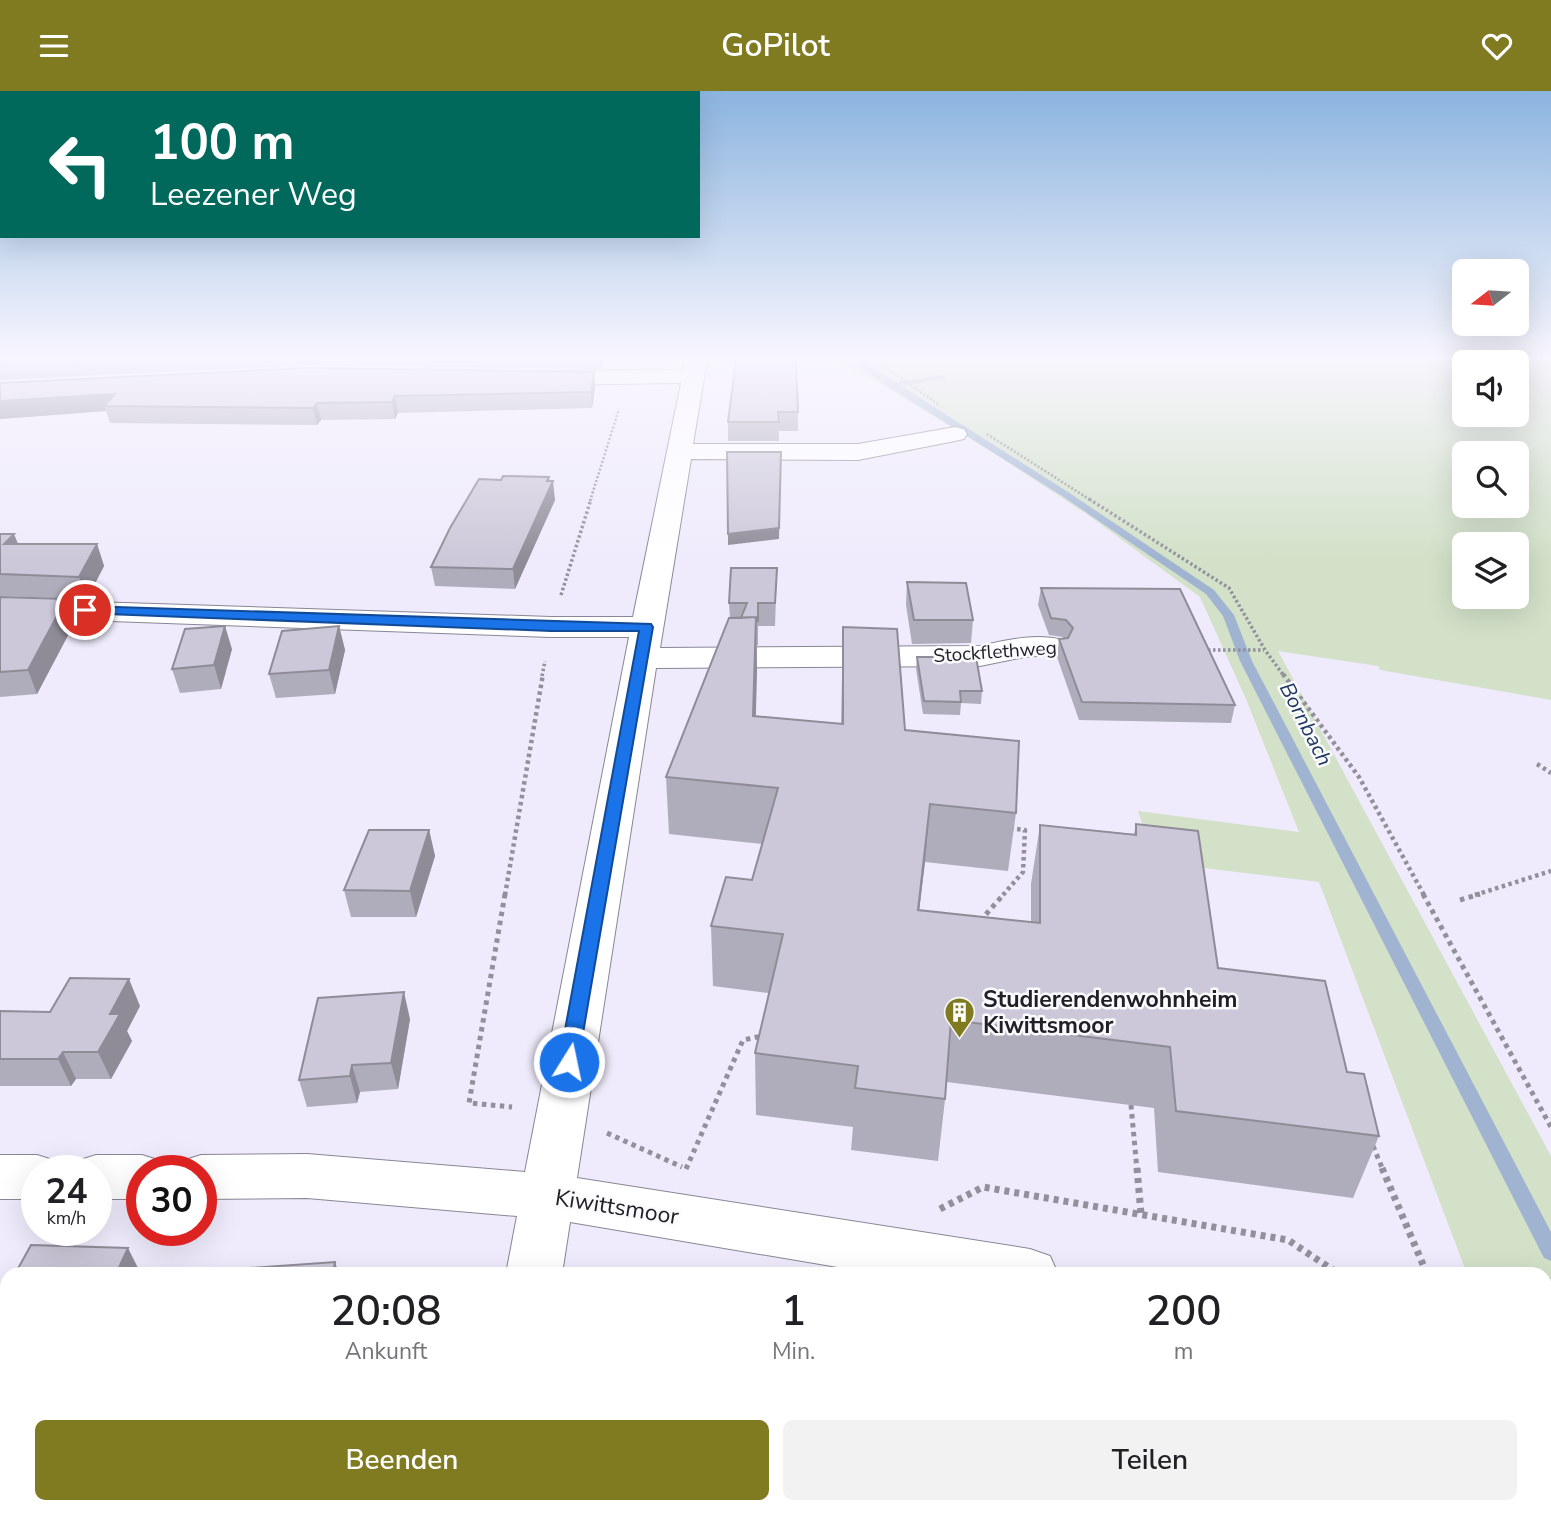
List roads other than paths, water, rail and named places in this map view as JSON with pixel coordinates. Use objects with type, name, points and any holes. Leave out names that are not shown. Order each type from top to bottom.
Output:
[{"type":"street","points":[[535,1267],[643,643],[683,426]]},
{"type":"street","points":[[679,451],[858,452],[967,431]]},
{"type":"street","name":"Stockflethweg","points":[[0,608],[551,627],[643,643],[980,656],[1024,647],[1052,647]]},
{"type":"street","name":"Kiwittsmoor","points":[[217,1177],[307,1176],[547,1196],[987,1267]]},
{"type":"street","points":[[0,1177],[21,1177]]},
{"type":"waterway","name":"Bornbach","points":[[959,426],[1210,592],[1228,615],[1246,661],[1551,1252]]},
{"type":"place","name":"Studierendenwohnheim Kiwittsmoor","points":[[960,1039]]}]
